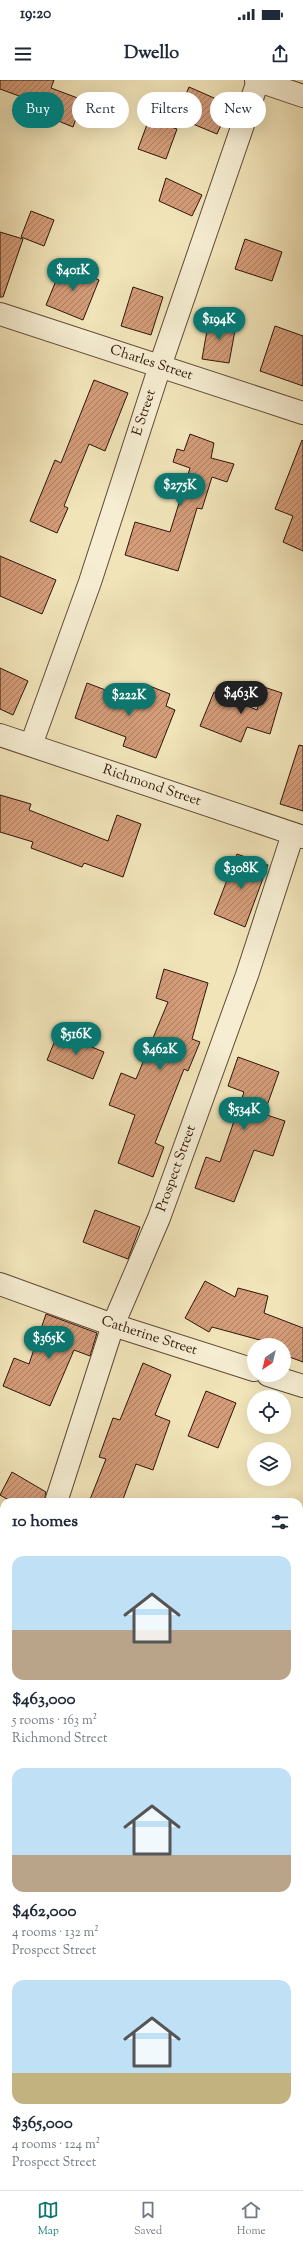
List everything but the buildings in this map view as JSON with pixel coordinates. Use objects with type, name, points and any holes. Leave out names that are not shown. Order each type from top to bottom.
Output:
[{"type":"street","points":[[257,80],[303,96]]},
{"type":"street","name":"E Street","points":[[30,745],[90,582],[160,366],[257,80]]},
{"type":"street","name":"Charles Street","points":[[0,314],[303,413]]},
{"type":"street","name":"Richmond Street","points":[[0,735],[298,835]]},
{"type":"street","name":"Prospect Street","points":[[57,1498],[113,1325],[159,1218],[298,835]]},
{"type":"street","name":"Catherine Street","points":[[0,1284],[113,1325],[247,1368]]},
{"type":"street","points":[[290,1382],[303,1386]]}]
